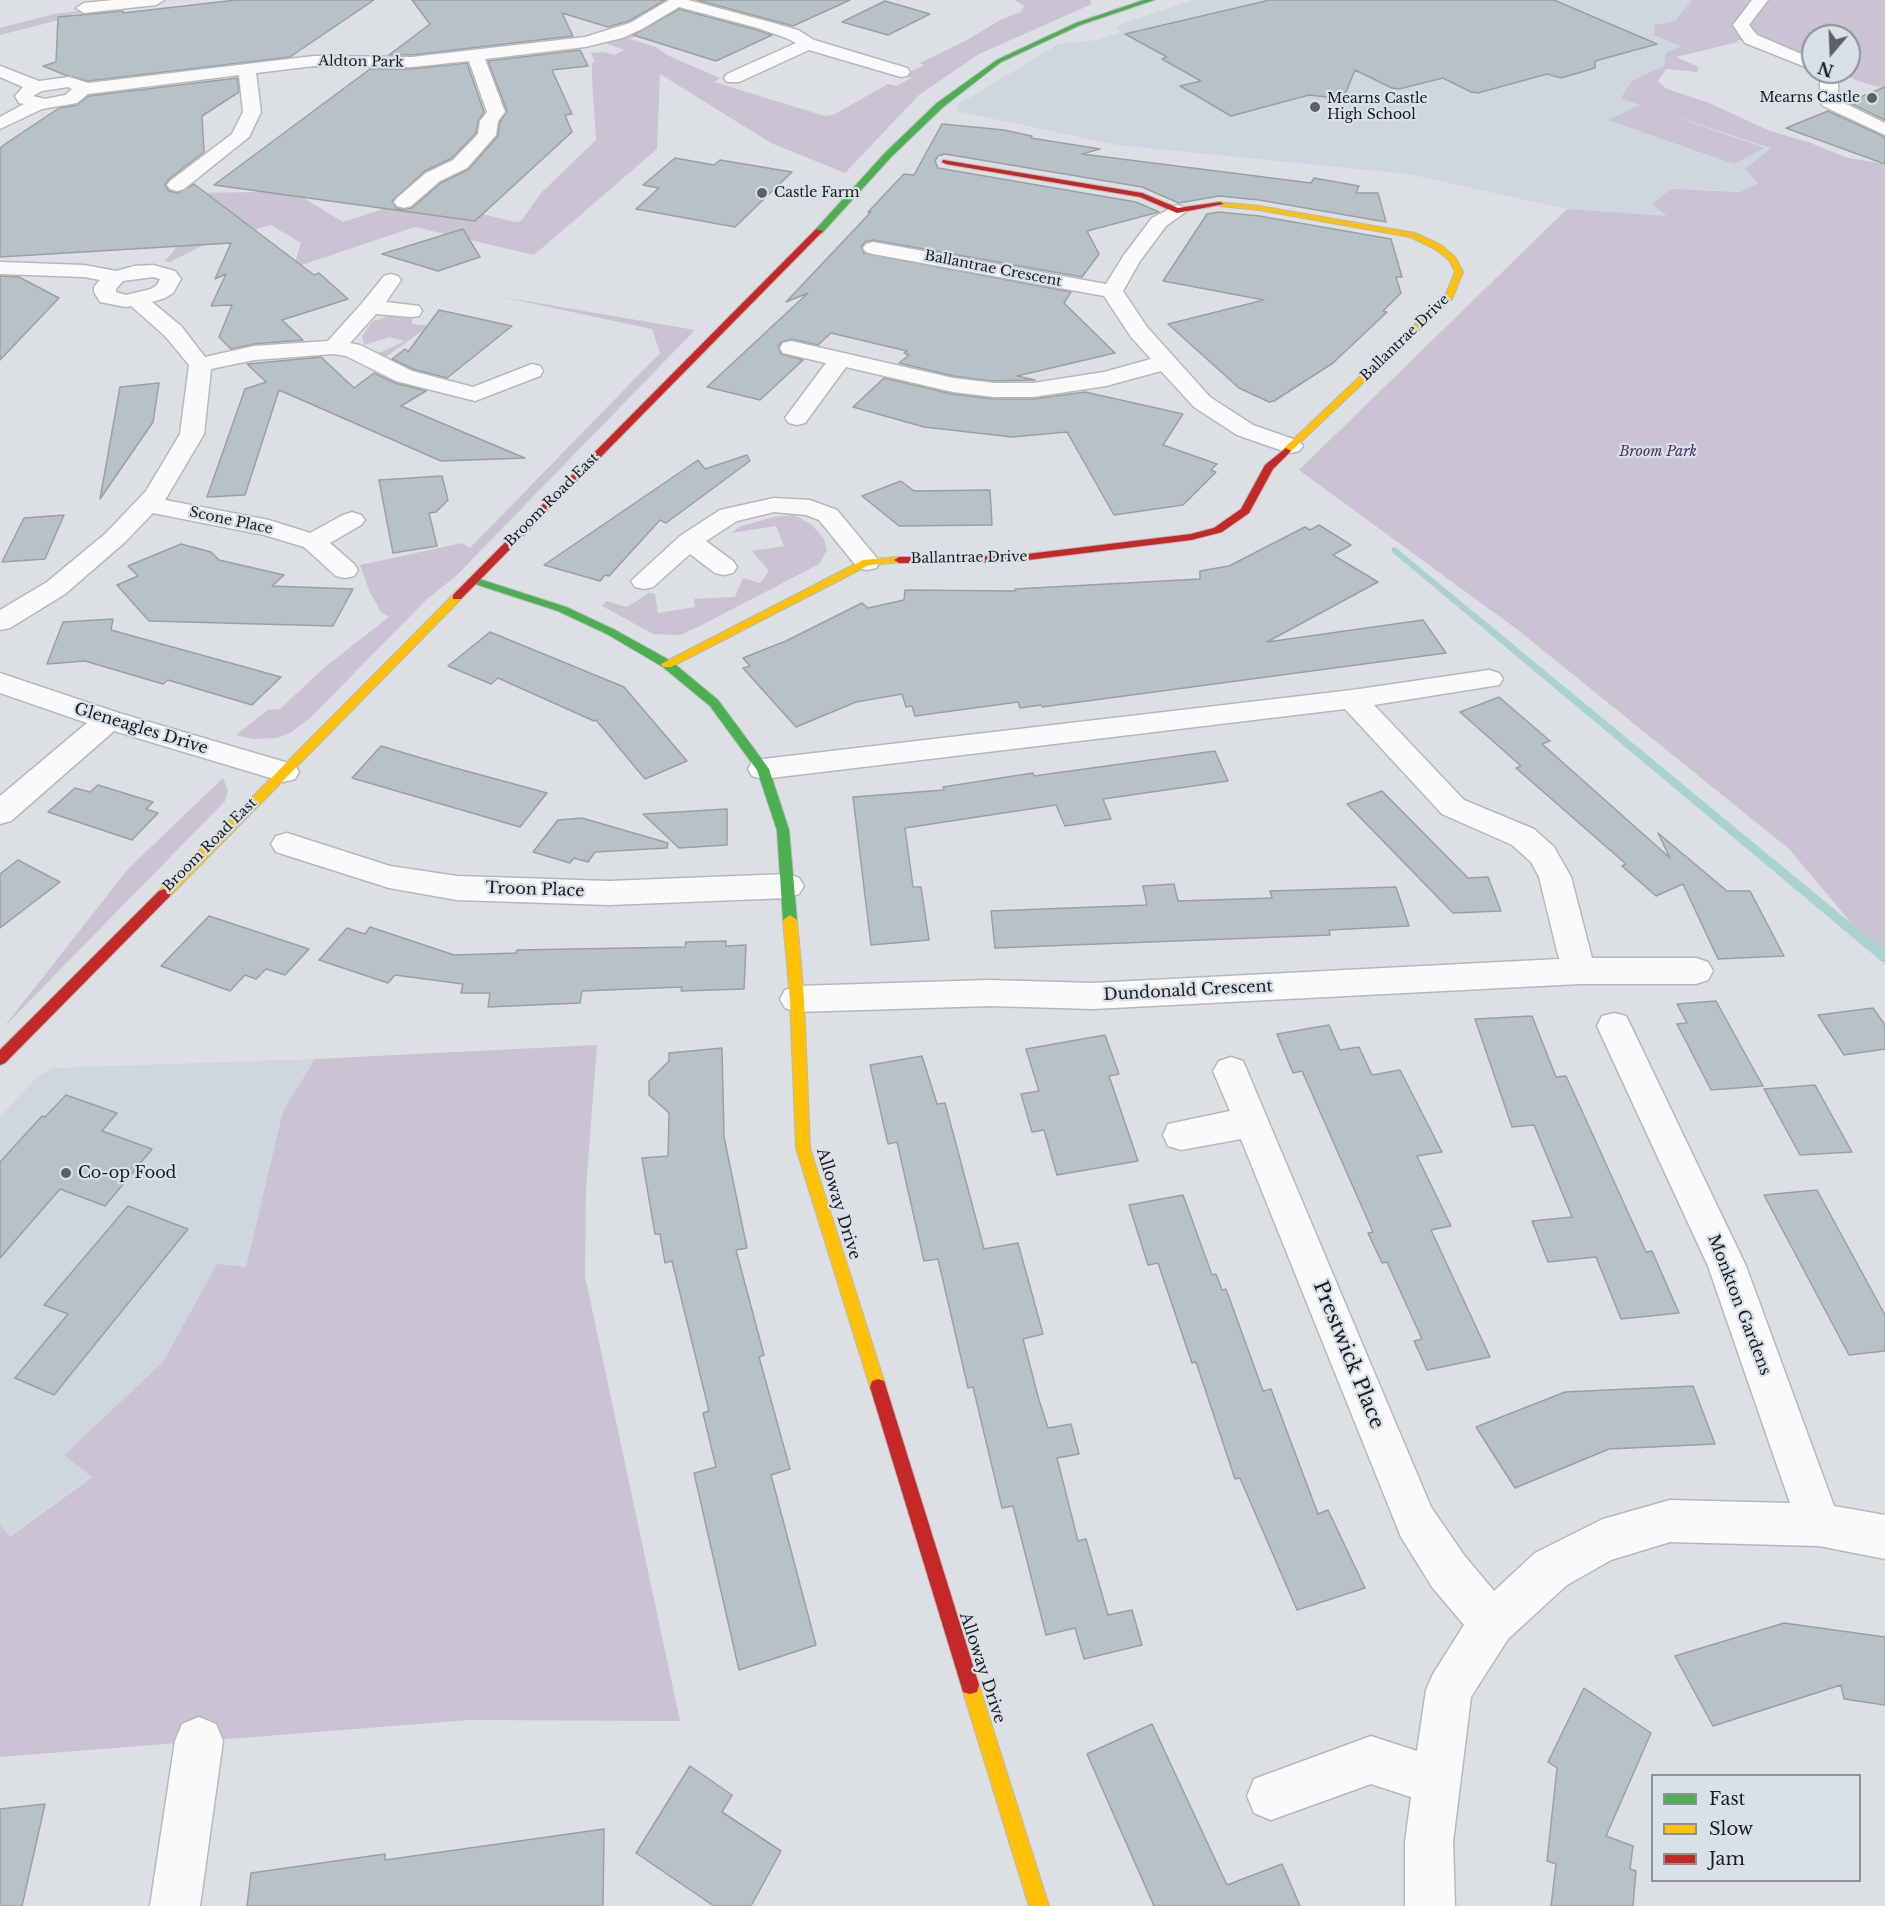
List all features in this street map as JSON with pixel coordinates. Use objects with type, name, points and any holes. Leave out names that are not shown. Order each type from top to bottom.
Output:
[{"type":"street","points":[[84,8],[121,2],[156,0]]},
{"type":"street","name":"Broom Road East","points":[[0,1059],[820,230],[888,155],[940,105],[999,61],[1078,24],[1146,0]]},
{"type":"street","points":[[1760,0],[1741,26],[1751,39],[1801,60]]},
{"type":"street","points":[[678,1],[764,25],[792,34],[808,44],[901,72]]},
{"type":"street","name":"Aldton Park","points":[[37,95],[54,103],[71,99],[83,89],[314,61],[412,62],[585,42],[616,34],[678,1]]},
{"type":"street","points":[[764,25],[783,16]]},
{"type":"street","points":[[732,78],[808,44]]},
{"type":"street","points":[[404,202],[433,177],[460,164],[487,135],[489,121],[496,112],[475,55]]},
{"type":"street","points":[[177,185],[240,137],[252,112],[246,69]]},
{"type":"street","points":[[0,71],[37,95],[0,124]]},
{"type":"street","points":[[1829,84],[1829,102],[1885,130]]},
{"type":"street","points":[[946,162],[1142,195],[1177,211]]},
{"type":"street","name":"Ballantrae Drive","points":[[667,664],[867,562],[918,559],[1011,559],[1191,537],[1218,530],[1245,511],[1269,467],[1449,297],[1459,272],[1452,259],[1438,247],[1412,235],[1259,208],[1220,204],[1177,211]]},
{"type":"street","points":[[1177,211],[1159,222],[1131,259],[1112,291],[1121,308],[1139,332],[1202,402],[1245,430],[1291,446]]},
{"type":"street","name":"Ballantrae Crescent","points":[[873,248],[1112,291]]},
{"type":"street","points":[[904,276],[921,256]]},
{"type":"street","points":[[0,268],[84,271],[116,278]]},
{"type":"street","points":[[144,270],[168,275],[171,279],[166,290],[137,300],[116,300],[108,297],[105,287],[116,278],[144,270]]},
{"type":"street","points":[[334,346],[371,307],[392,280]]},
{"type":"street","points":[[0,622],[56,588],[115,538],[156,495],[192,434],[200,365],[173,331],[137,300]]},
{"type":"street","points":[[371,307],[411,311]]},
{"type":"street","points":[[200,365],[254,353],[334,346],[352,350],[404,376],[475,394],[532,371]]},
{"type":"street","points":[[791,348],[953,385],[994,390],[1033,390],[1106,379],[1167,362]]},
{"type":"street","points":[[797,418],[841,358]]},
{"type":"street","points":[[475,394],[477,418]]},
{"type":"street","name":"Scone Place","points":[[147,504],[269,528],[313,542],[345,570]]},
{"type":"street","points":[[644,581],[689,541],[729,515],[767,506],[810,508],[828,515],[867,562]]},
{"type":"street","points":[[313,542],[352,520]]},
{"type":"street","points":[[689,541],[724,567]]},
{"type":"street","name":"Alloway Drive","points":[[473,580],[562,609],[611,632],[667,664],[714,703],[763,769],[783,831],[797,999],[796,1030],[803,1148],[906,1485],[1039,1906]]},
{"type":"street","points":[[763,769],[1352,699],[1489,679]]},
{"type":"street","name":"Gleneagles Drive","points":[[0,682],[20,691],[109,720],[284,772]]},
{"type":"street","points":[[1352,699],[1453,807],[1523,837],[1543,855],[1555,876],[1579,971]]},
{"type":"street","points":[[0,813],[109,720]]},
{"type":"street","name":"Troon Place","points":[[287,844],[389,877],[457,888],[609,893],[788,886]]},
{"type":"street","name":"Dundonald Crescent","points":[[797,999],[990,993],[1093,996],[1579,971],[1696,971]]},
{"type":"street","name":"Monkton Gardens","points":[[1614,1026],[1727,1266],[1819,1525]]},
{"type":"street","name":"Prestwick Place","points":[[1231,1071],[1416,1522],[1448,1571],[1492,1623]]},
{"type":"street","points":[[1181,1135],[1252,1122]]},
{"type":"street","points":[[1430,1906],[1429,1842],[1449,1690],[1492,1623],[1551,1569],[1603,1541],[1670,1521],[1819,1525],[1885,1537]]},
{"type":"street","points":[[175,1906],[199,1740]]},
{"type":"street","points":[[1271,1796],[1371,1760],[1437,1781]]},
{"type":"shaded area","name":"Mearns Castle High School","points":[[1193,0],[1692,0],[1675,21],[1682,45],[1640,96],[1772,148],[1746,169],[1758,182],[1741,192],[1706,190],[1668,217],[1567,209],[1408,174],[1117,145],[956,111],[959,104],[1059,44],[1098,40],[1121,32],[1116,26]]},
{"type":"shaded area","points":[[315,1059],[283,1111],[246,1267],[217,1265],[163,1362],[64,1455],[92,1476],[9,1537],[0,1525],[0,1117],[37,1077],[52,1068]]},
{"type":"green space","points":[[1015,0],[1090,0],[1092,4],[979,54],[919,95],[845,173],[771,143],[660,74],[657,149],[534,255],[415,227],[293,268],[301,243],[271,225],[212,241],[170,262],[164,261],[173,252],[192,217],[0,195],[169,177],[172,178],[158,188],[176,192],[180,197],[186,193],[297,194],[343,222],[386,208],[372,203],[399,207],[403,204],[462,209],[515,222],[521,221],[541,193],[596,140],[592,78],[592,63],[595,62],[591,53],[604,52],[614,55],[624,50],[605,43],[628,37],[675,15],[630,39],[656,47],[667,55],[720,78],[714,82],[825,116],[833,115],[888,84],[896,86],[911,78],[904,75],[924,65],[920,63],[967,40],[1002,19],[1021,12],[1024,6]]},
{"type":"green space","name":"Broom Park","points":[[1692,0],[1885,0],[1885,89],[1861,82],[1861,24],[1801,24],[1801,55],[1761,40],[1737,40],[1738,42],[1676,57],[1699,67],[1697,72],[1666,69],[1658,81],[1665,88],[1709,103],[1770,131],[1808,142],[1848,158],[1879,163],[1885,160],[1885,963],[1789,849],[1518,630],[1299,470],[1567,209],[1667,216],[1652,204],[1671,189],[1740,192],[1758,183],[1745,169],[1771,148],[1641,105],[1764,148],[1734,164],[1608,120],[1640,105],[1621,98],[1632,81],[1664,66],[1666,53],[1681,46],[1654,35],[1655,25],[1675,21]]},
{"type":"green space","points":[[125,6],[129,8],[73,14],[71,17],[0,35],[0,28],[54,14]]},
{"type":"green space","points":[[497,296],[695,330],[456,576],[427,599],[310,718],[290,733],[277,738],[253,739],[236,735],[268,710],[280,709],[325,667],[389,617],[381,612],[369,590],[360,565],[462,543],[470,548],[660,353],[652,329]]},
{"type":"green space","points":[[395,314],[413,315],[412,324],[429,326],[383,359],[377,354],[405,341],[389,337],[364,345],[362,336],[373,321]]},
{"type":"green space","points":[[794,515],[811,524],[824,539],[827,550],[819,564],[700,626],[680,635],[653,634],[602,606],[606,601],[627,607],[649,593],[655,594],[658,613],[695,607],[694,599],[735,597],[743,578],[760,583],[769,571],[752,551],[784,546],[776,526],[731,533],[741,526],[774,517]]},
{"type":"green space","points":[[223,778],[228,791],[225,801],[3,1028],[128,869]]},
{"type":"green space","points":[[597,1045],[586,1188],[585,1276],[680,1721],[469,1720],[0,1757],[0,1525],[10,1537],[92,1477],[64,1455],[163,1362],[217,1264],[246,1267],[283,1111],[315,1059]]},
{"type":"building","points":[[236,0],[374,0],[290,57],[88,81],[43,66],[56,62],[58,17],[123,11],[123,13]]},
{"type":"building","points":[[412,0],[665,0],[629,21],[608,27],[562,13],[573,36],[412,55],[389,55],[430,24]]},
{"type":"building","points":[[697,0],[850,0],[793,26]]},
{"type":"building","name":"Mearns Castle High School","points":[[1270,0],[1554,0],[1657,44],[1595,61],[1595,68],[1561,78],[1547,74],[1478,93],[1471,92],[1443,78],[1399,89],[1392,88],[1355,70],[1346,92],[1327,97],[1309,95],[1231,116],[1180,86],[1201,81],[1162,59],[1167,57],[1125,34]]},
{"type":"building","points":[[885,1],[930,14],[888,35],[842,22]]},
{"type":"building","points":[[679,9],[772,35],[716,61],[633,35]]},
{"type":"building","points":[[580,50],[588,66],[552,70],[572,114],[565,115],[572,132],[475,221],[214,185],[370,69],[412,69],[467,63],[484,112],[478,121],[476,133],[452,158],[425,171],[392,201],[396,208],[403,210],[412,208],[441,183],[469,169],[498,136],[500,122],[507,111],[488,61]]},
{"type":"building","points":[[237,78],[239,92],[202,116],[204,152],[169,179],[165,185],[169,191],[178,193],[194,184],[314,275],[319,273],[348,299],[282,320],[303,340],[254,344],[231,349],[219,337],[232,305],[211,306],[226,274],[215,279],[231,243],[0,257],[0,148],[59,108],[77,105],[89,96]]},
{"type":"building","name":"Mearns Castle","points":[[1885,87],[1885,120],[1848,102]]},
{"type":"building","points":[[1828,111],[1885,137],[1885,164],[1786,128]]},
{"type":"building","points":[[942,124],[1004,130],[1032,136],[1031,138],[1100,149],[1082,154],[1311,183],[1314,178],[1359,186],[1356,193],[1378,193],[1386,222],[1259,200],[1219,196],[1179,203],[1142,187],[945,154],[938,156],[935,161],[938,168],[1136,202],[1159,212],[1087,231],[1099,254],[1082,277],[873,240],[865,242],[861,247],[864,253],[1071,292],[1064,303],[1115,353],[1017,376],[1035,380],[994,381],[953,376],[899,363],[909,355],[904,353],[907,351],[831,333],[818,345],[792,339],[781,342],[778,347],[781,354],[803,360],[760,400],[707,387],[808,293],[786,302],[904,174],[914,175]]},
{"type":"building","points":[[675,158],[714,165],[720,160],[792,172],[735,227],[636,209],[659,188],[643,185]]},
{"type":"building","points":[[1219,212],[1259,216],[1391,239],[1402,277],[1396,277],[1401,293],[1383,311],[1387,312],[1333,363],[1269,402],[1239,388],[1168,324],[1264,300],[1163,281],[1207,214]]},
{"type":"building","points":[[463,229],[480,257],[438,271],[382,254]]},
{"type":"building","points":[[0,276],[19,277],[59,298],[0,360]]},
{"type":"building","points":[[439,310],[512,326],[447,378],[413,369],[392,359],[405,349],[408,352]]},
{"type":"building","points":[[321,357],[354,388],[374,373],[395,383],[426,391],[401,406],[525,458],[441,461],[279,390],[245,495],[207,497],[245,389],[266,382],[247,364]]},
{"type":"building","points":[[884,378],[952,394],[994,399],[1033,399],[1085,392],[1183,414],[1163,445],[1217,464],[1211,470],[1216,472],[1183,505],[1114,515],[1067,432],[1012,437],[924,427],[853,407]]},
{"type":"building","points":[[159,383],[153,422],[100,499],[120,387]]},
{"type":"building","points":[[747,455],[750,461],[666,523],[660,520],[609,576],[605,575],[600,581],[544,565],[698,460],[705,469]]},
{"type":"building","points":[[442,476],[448,500],[436,512],[429,513],[437,546],[393,553],[379,480]]},
{"type":"building","points":[[901,481],[914,491],[990,490],[992,525],[899,526],[862,496]]},
{"type":"building","points":[[64,515],[45,559],[2,562],[24,518]]},
{"type":"building","points":[[1319,525],[1351,545],[1333,555],[1378,582],[1267,642],[1423,620],[1446,653],[1042,707],[1041,705],[1020,708],[1018,702],[915,716],[912,706],[906,707],[902,694],[856,702],[796,727],[743,668],[750,666],[743,658],[786,641],[862,603],[868,608],[904,600],[905,590],[1016,591],[1015,589],[1200,579],[1200,571],[1229,566],[1305,527],[1310,530]]},
{"type":"building","points":[[181,544],[211,552],[219,560],[284,575],[272,586],[353,589],[333,626],[149,621],[117,585],[138,576],[128,566]]},
{"type":"building","points":[[113,619],[111,630],[281,677],[252,705],[168,680],[163,684],[85,661],[47,664],[63,622]]},
{"type":"building","points":[[490,632],[624,687],[687,761],[645,779],[596,720],[498,678],[491,684],[448,666]]},
{"type":"building","points":[[1499,697],[1550,741],[1542,744],[1670,858],[1658,833],[1727,891],[1750,891],[1784,956],[1718,959],[1683,884],[1656,896],[1622,866],[1626,864],[1516,768],[1521,766],[1460,712]]},
{"type":"building","points":[[381,746],[547,793],[520,827],[352,778]]},
{"type":"building","points":[[1215,751],[1228,781],[1103,799],[1111,819],[1065,826],[1056,805],[905,828],[913,887],[921,887],[929,940],[871,945],[853,797],[944,790],[943,787],[1033,773],[1034,776]]},
{"type":"building","points":[[98,785],[153,802],[146,809],[158,813],[132,840],[48,812],[75,788],[90,792]]},
{"type":"building","points":[[1382,791],[1468,878],[1488,877],[1501,911],[1453,913],[1347,804]]},
{"type":"building","points":[[727,809],[727,845],[679,848],[643,814]]},
{"type":"building","points":[[582,818],[668,843],[667,848],[595,852],[588,862],[574,858],[570,863],[533,852],[558,820]]},
{"type":"building","points":[[18,860],[60,882],[0,928],[0,874]]},
{"type":"building","points":[[1174,884],[1178,901],[1272,898],[1270,891],[1396,887],[1409,926],[1329,930],[1330,935],[995,948],[991,911],[1147,905],[1143,886]]},
{"type":"building","points":[[209,916],[309,949],[285,975],[266,969],[256,979],[245,975],[230,991],[161,966]]},
{"type":"building","points":[[370,927],[454,955],[516,953],[517,950],[685,947],[686,942],[726,941],[726,946],[746,945],[744,989],[681,991],[682,987],[582,991],[580,1003],[488,1007],[490,993],[461,993],[463,984],[395,975],[388,983],[319,960],[347,928],[365,934]]},
{"type":"building","points":[[1716,1001],[1763,1086],[1711,1090],[1677,1024],[1687,1023],[1677,1004]]},
{"type":"building","points":[[1873,1008],[1885,1025],[1885,1049],[1844,1055],[1818,1015]]},
{"type":"building","points":[[1532,1016],[1556,1077],[1566,1076],[1646,1252],[1652,1251],[1679,1313],[1621,1319],[1596,1257],[1548,1262],[1532,1221],[1572,1217],[1534,1125],[1512,1127],[1475,1019]]},
{"type":"building","points":[[1329,1025],[1340,1050],[1359,1047],[1372,1075],[1400,1070],[1442,1152],[1417,1156],[1451,1226],[1431,1230],[1490,1357],[1427,1370],[1414,1341],[1422,1339],[1387,1262],[1382,1263],[1368,1233],[1373,1232],[1302,1071],[1293,1073],[1277,1034]]},
{"type":"building","points":[[1105,1035],[1119,1074],[1109,1076],[1138,1161],[1057,1175],[1044,1130],[1032,1132],[1021,1094],[1039,1091],[1026,1049]]},
{"type":"building","points":[[722,1048],[724,1137],[747,1248],[736,1250],[764,1355],[759,1357],[790,1469],[771,1475],[816,1645],[739,1670],[694,1473],[716,1467],[703,1413],[709,1411],[672,1261],[665,1263],[660,1234],[655,1234],[642,1158],[668,1156],[669,1113],[649,1095],[649,1081],[669,1061],[669,1053]]},
{"type":"building","points":[[922,1056],[937,1104],[945,1103],[984,1249],[1018,1243],[1043,1334],[1023,1339],[1039,1400],[1048,1428],[1071,1424],[1079,1454],[1057,1458],[1078,1541],[1086,1539],[1108,1615],[1132,1610],[1142,1645],[1084,1659],[1075,1628],[1046,1635],[1013,1506],[1002,1508],[973,1387],[968,1388],[938,1259],[924,1261],[897,1142],[888,1144],[870,1065]]},
{"type":"building","points":[[1815,1085],[1852,1152],[1800,1155],[1764,1089]]},
{"type":"building","name":"Co-op Food","points":[[66,1095],[117,1113],[102,1131],[152,1149],[105,1206],[60,1189],[0,1258],[0,1162],[42,1116],[45,1117]]},
{"type":"building","points":[[1817,1190],[1885,1315],[1885,1351],[1849,1355],[1764,1195]]},
{"type":"building","points":[[1183,1195],[1212,1275],[1216,1274],[1222,1290],[1226,1289],[1263,1391],[1271,1389],[1318,1514],[1328,1510],[1365,1588],[1297,1610],[1240,1478],[1235,1479],[1196,1362],[1192,1363],[1158,1263],[1148,1265],[1129,1205]]},
{"type":"building","points":[[128,1206],[188,1229],[54,1395],[15,1378],[68,1314],[44,1305]]},
{"type":"building","points":[[1693,1386],[1715,1444],[1609,1449],[1515,1488],[1476,1427],[1565,1392]]},
{"type":"building","points":[[1784,1623],[1885,1637],[1885,1705],[1844,1699],[1841,1685],[1713,1726],[1675,1656]]},
{"type":"building","points":[[1584,1688],[1651,1733],[1606,1836],[1633,1846],[1630,1869],[1636,1871],[1633,1906],[1551,1906],[1556,1864],[1547,1861],[1557,1768],[1548,1762]]},
{"type":"building","points":[[1152,1724],[1227,1885],[1282,1864],[1300,1906],[1154,1906],[1087,1754]]},
{"type":"building","points":[[690,1766],[732,1795],[722,1812],[781,1851],[751,1906],[714,1906],[636,1853]]},
{"type":"building","points":[[45,1804],[22,1906],[0,1906],[0,1809]]},
{"type":"building","points":[[604,1829],[603,1906],[247,1906],[251,1873],[385,1854],[385,1860]]},
{"type":"waterway","points":[[1395,550],[1885,958]]},
{"type":"traffic: fast","points":[[819,231],[888,155],[940,105],[999,61],[1078,24],[1151,0]]},
{"type":"traffic: fast","points":[[473,580],[562,609],[611,632],[667,664],[714,703],[763,769],[783,830],[790,920]]},
{"type":"traffic: slow","points":[[1220,204],[1259,208],[1412,235],[1438,247],[1452,259],[1459,272],[1449,297],[1286,451]]},
{"type":"traffic: slow","points":[[667,664],[867,562],[899,560]]},
{"type":"traffic: slow","points":[[164,894],[457,597]]},
{"type":"traffic: slow","points":[[790,920],[797,999],[803,1148],[878,1387]]},
{"type":"traffic: slow","points":[[970,1685],[1039,1906]]},
{"type":"traffic: jam","points":[[946,162],[1142,195],[1177,211],[1220,204]]},
{"type":"traffic: jam","points":[[457,597],[819,231]]},
{"type":"traffic: jam","points":[[899,560],[1011,559],[1191,537],[1218,530],[1245,511],[1269,467],[1286,451]]},
{"type":"traffic: jam","points":[[0,1059],[164,894]]},
{"type":"traffic: jam","points":[[878,1387],[970,1685]]},
{"type":"place","name":"Mearns Castle","points":[[1872,98]]},
{"type":"place","name":"Mearns Castle High School","points":[[1315,107]]},
{"type":"place","name":"Castle Farm","points":[[762,193]]},
{"type":"place","name":"Co-op Food","points":[[66,1173]]}]
